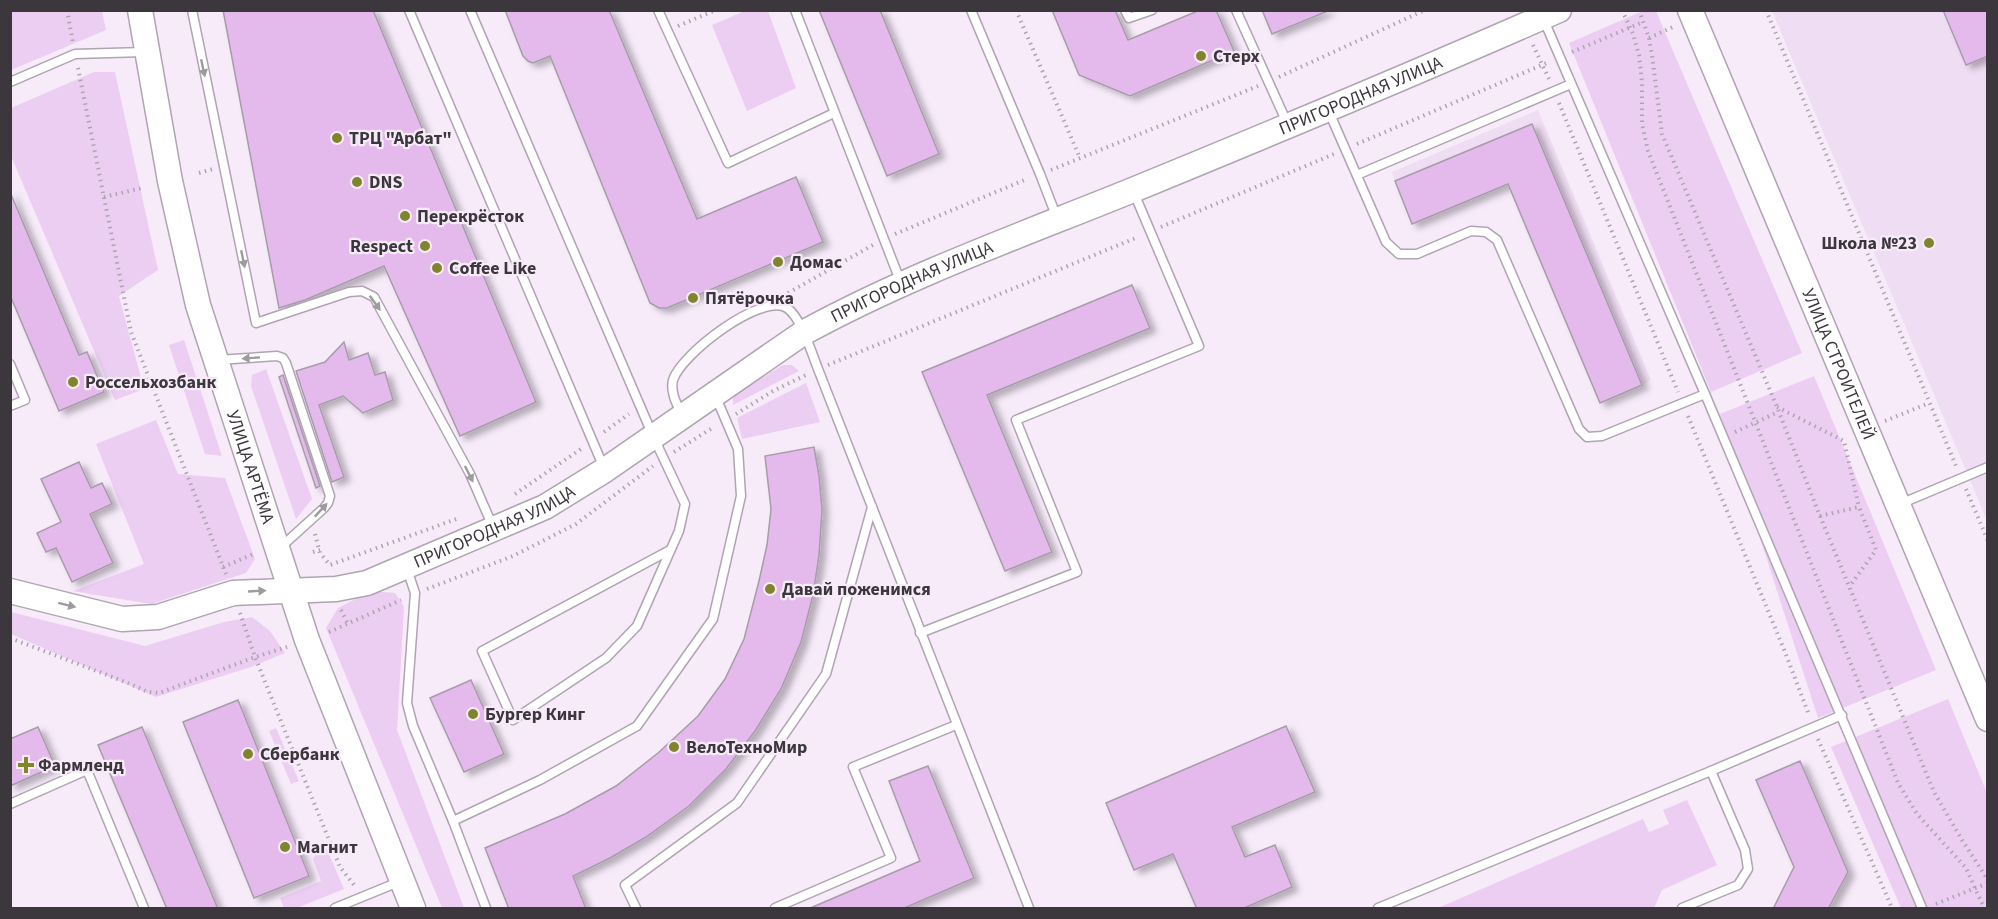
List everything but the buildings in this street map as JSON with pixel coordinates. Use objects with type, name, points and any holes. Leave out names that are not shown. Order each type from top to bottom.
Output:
[{"type":"street","name":"УЛИЦА АРТЁМА","points":[[140,10],[172,192],[198,305],[216,360],[267,551],[291,590],[307,640],[413,909]]},
{"type":"street","name":"УЛИЦА СТРОИТЕЛЕЙ","points":[[1690,10],[1988,719]]},
{"type":"street","name":"ПРИГОРОДНАЯ УЛИЦА","points":[[10,591],[122,619],[158,617],[233,593],[336,589],[367,583],[545,507],[605,470],[803,333],[901,284],[1288,127],[1542,18]]},
{"type":"lane","points":[[192,10],[256,323],[349,292],[362,291],[374,297],[470,474],[493,528]]},
{"type":"lane","points":[[409,10],[605,470]]},
{"type":"lane","points":[[470,10],[653,436],[685,504],[679,531],[637,626],[606,658],[513,720],[482,651],[670,550]]},
{"type":"lane","points":[[658,10],[728,162],[834,113]]},
{"type":"lane","points":[[795,10],[901,284]]},
{"type":"lane","points":[[971,10],[1041,174],[1058,220]]},
{"type":"lane","points":[[1125,10],[1129,18],[1152,10]]},
{"type":"lane","points":[[1236,10],[1288,127]]},
{"type":"lane","points":[[1542,18],[1705,394],[1922,909]]},
{"type":"lane","points":[[10,82],[75,54],[147,51]]},
{"type":"lane","points":[[1357,175],[1571,84]]},
{"type":"lane","points":[[1328,110],[1386,242],[1399,254],[1417,254],[1472,231],[1486,232],[1497,240],[1579,429],[1587,437],[1602,436],[1705,394]]},
{"type":"lane","points":[[921,633],[1077,572],[1016,420],[1199,346],[1132,190]]},
{"type":"lane","points":[[683,416],[674,399],[673,381],[685,361],[707,339],[737,320],[764,307],[784,306],[793,312],[818,369],[1029,909]]},
{"type":"lane","points":[[216,360],[278,356],[283,358],[330,496],[324,508],[267,551]]},
{"type":"lane","points":[[10,364],[25,400],[10,406]]},
{"type":"lane","points":[[453,820],[540,780],[637,726],[713,619],[741,496],[738,449],[715,394]]},
{"type":"lane","points":[[1898,505],[1988,466]]},
{"type":"lane","points":[[636,909],[625,885],[737,803],[825,674],[872,506]]},
{"type":"lane","points":[[406,566],[415,593],[407,703],[486,909]]},
{"type":"lane","points":[[1378,909],[1842,716]]},
{"type":"lane","points":[[775,909],[891,858],[853,767],[956,725]]},
{"type":"lane","points":[[10,804],[87,770],[144,909]]},
{"type":"lane","points":[[1682,909],[1738,885],[1748,869],[1745,850],[1711,771]]},
{"type":"lane","points":[[335,909],[402,881]]},
{"type":"path","points":[[67,10],[131,332],[228,581]]},
{"type":"path","points":[[668,31],[716,10]]},
{"type":"path","points":[[1016,10],[1080,158]]},
{"type":"path","points":[[764,307],[884,238],[1269,82],[1425,10]]},
{"type":"path","points":[[1622,10],[1639,55],[1642,124],[1648,151],[1898,783],[1917,814],[1966,868],[1984,909]]},
{"type":"path","points":[[1638,10],[1652,55],[1662,134],[1778,409],[1934,792],[1988,882],[1934,905]]},
{"type":"path","points":[[1766,10],[1988,541]]},
{"type":"path","points":[[1542,18],[1542,65],[1683,403],[1814,728],[1892,909]]},
{"type":"path","points":[[329,632],[415,593],[513,556],[576,524],[665,458],[773,391],[818,369],[1151,232],[1643,22]]},
{"type":"path","points":[[104,197],[142,188]]},
{"type":"path","points":[[1701,447],[1756,422],[1778,409]]},
{"type":"path","points":[[1778,409],[1844,441],[1858,507],[1876,550],[1849,586]]},
{"type":"path","points":[[1820,516],[1858,507]]},
{"type":"path","points":[[313,552],[320,550]]},
{"type":"path","points":[[223,567],[267,551]]},
{"type":"path","points":[[237,604],[255,657],[340,867],[363,896]]},
{"type":"path","points":[[341,610],[348,624]]},
{"type":"path","points":[[10,638],[148,692],[159,693],[288,647]]},
{"type":"shaded area","points":[[11,10],[102,11],[106,30],[11,70]]},
{"type":"shaded area","points":[[747,10],[768,11],[796,88],[747,111],[712,25]]},
{"type":"shaded area","points":[[1645,10],[1656,11],[1802,353],[1711,392],[1569,43]]},
{"type":"shaded area","name":"Школа №23","points":[[1772,11],[1987,11],[1987,521],[1968,475]]},
{"type":"shaded area","points":[[94,72],[115,72],[158,270],[119,296],[144,389],[115,400],[11,156],[11,108]]},
{"type":"shaded area","points":[[1538,110],[1651,380],[1642,385],[1532,124],[1395,181],[1392,172]]},
{"type":"shaded area","points":[[184,340],[222,456],[205,454],[169,345]]},
{"type":"shaded area","points":[[783,365],[792,365],[799,371],[733,405],[736,394]]},
{"type":"shaded area","points":[[266,369],[312,499],[296,519],[251,386],[252,375]]},
{"type":"shaded area","points":[[1814,376],[1936,670],[1818,718],[1720,414]]},
{"type":"shaded area","points":[[806,383],[820,422],[742,439],[737,418]]},
{"type":"shaded area","points":[[156,420],[178,474],[225,478],[255,559],[246,573],[151,604],[73,591],[144,564],[96,444]]},
{"type":"shaded area","points":[[371,591],[395,593],[404,607],[397,730],[464,908],[442,908],[326,628],[338,608]]},
{"type":"shaded area","points":[[11,612],[145,646],[224,622],[252,617],[270,631],[285,653],[251,667],[156,697],[11,634]]},
{"type":"shaded area","points":[[1948,699],[1987,793],[1987,908],[1901,908],[1831,747]]},
{"type":"shaded area","points":[[276,728],[299,781],[291,784],[269,731]]},
{"type":"shaded area","points":[[1687,800],[1717,865],[1662,890],[1654,908],[1438,908],[1643,819],[1649,832],[1669,824],[1663,810]]},
{"type":"shaded area","points":[[323,840],[344,889],[297,908],[284,908],[280,898],[321,881],[313,859]]},
{"type":"place","name":"Стерх","points":[[1201,56]]},
{"type":"place","name":"ТРЦ \"Арбат\"","points":[[337,138]]},
{"type":"place","name":"DNS","points":[[357,182]]},
{"type":"place","name":"Перекрёсток","points":[[405,216]]},
{"type":"place","name":"Школа №23","points":[[1929,243]]},
{"type":"place","name":"Respect","points":[[425,246]]},
{"type":"place","name":"Домас","points":[[778,262]]},
{"type":"place","name":"Coffee Like","points":[[437,268]]},
{"type":"place","name":"Пятёрочка","points":[[693,298]]},
{"type":"place","name":"Россельхозбанк","points":[[73,382]]},
{"type":"place","name":"Давай поженимся","points":[[770,589]]},
{"type":"place","name":"Бургер Кинг","points":[[473,714]]},
{"type":"place","name":"ВелоТехноМир","points":[[674,747]]},
{"type":"place","name":"Сбербанк","points":[[248,754]]},
{"type":"place","name":"Фармленд","points":[[26,765]]},
{"type":"place","name":"Магнит","points":[[285,847]]}]
